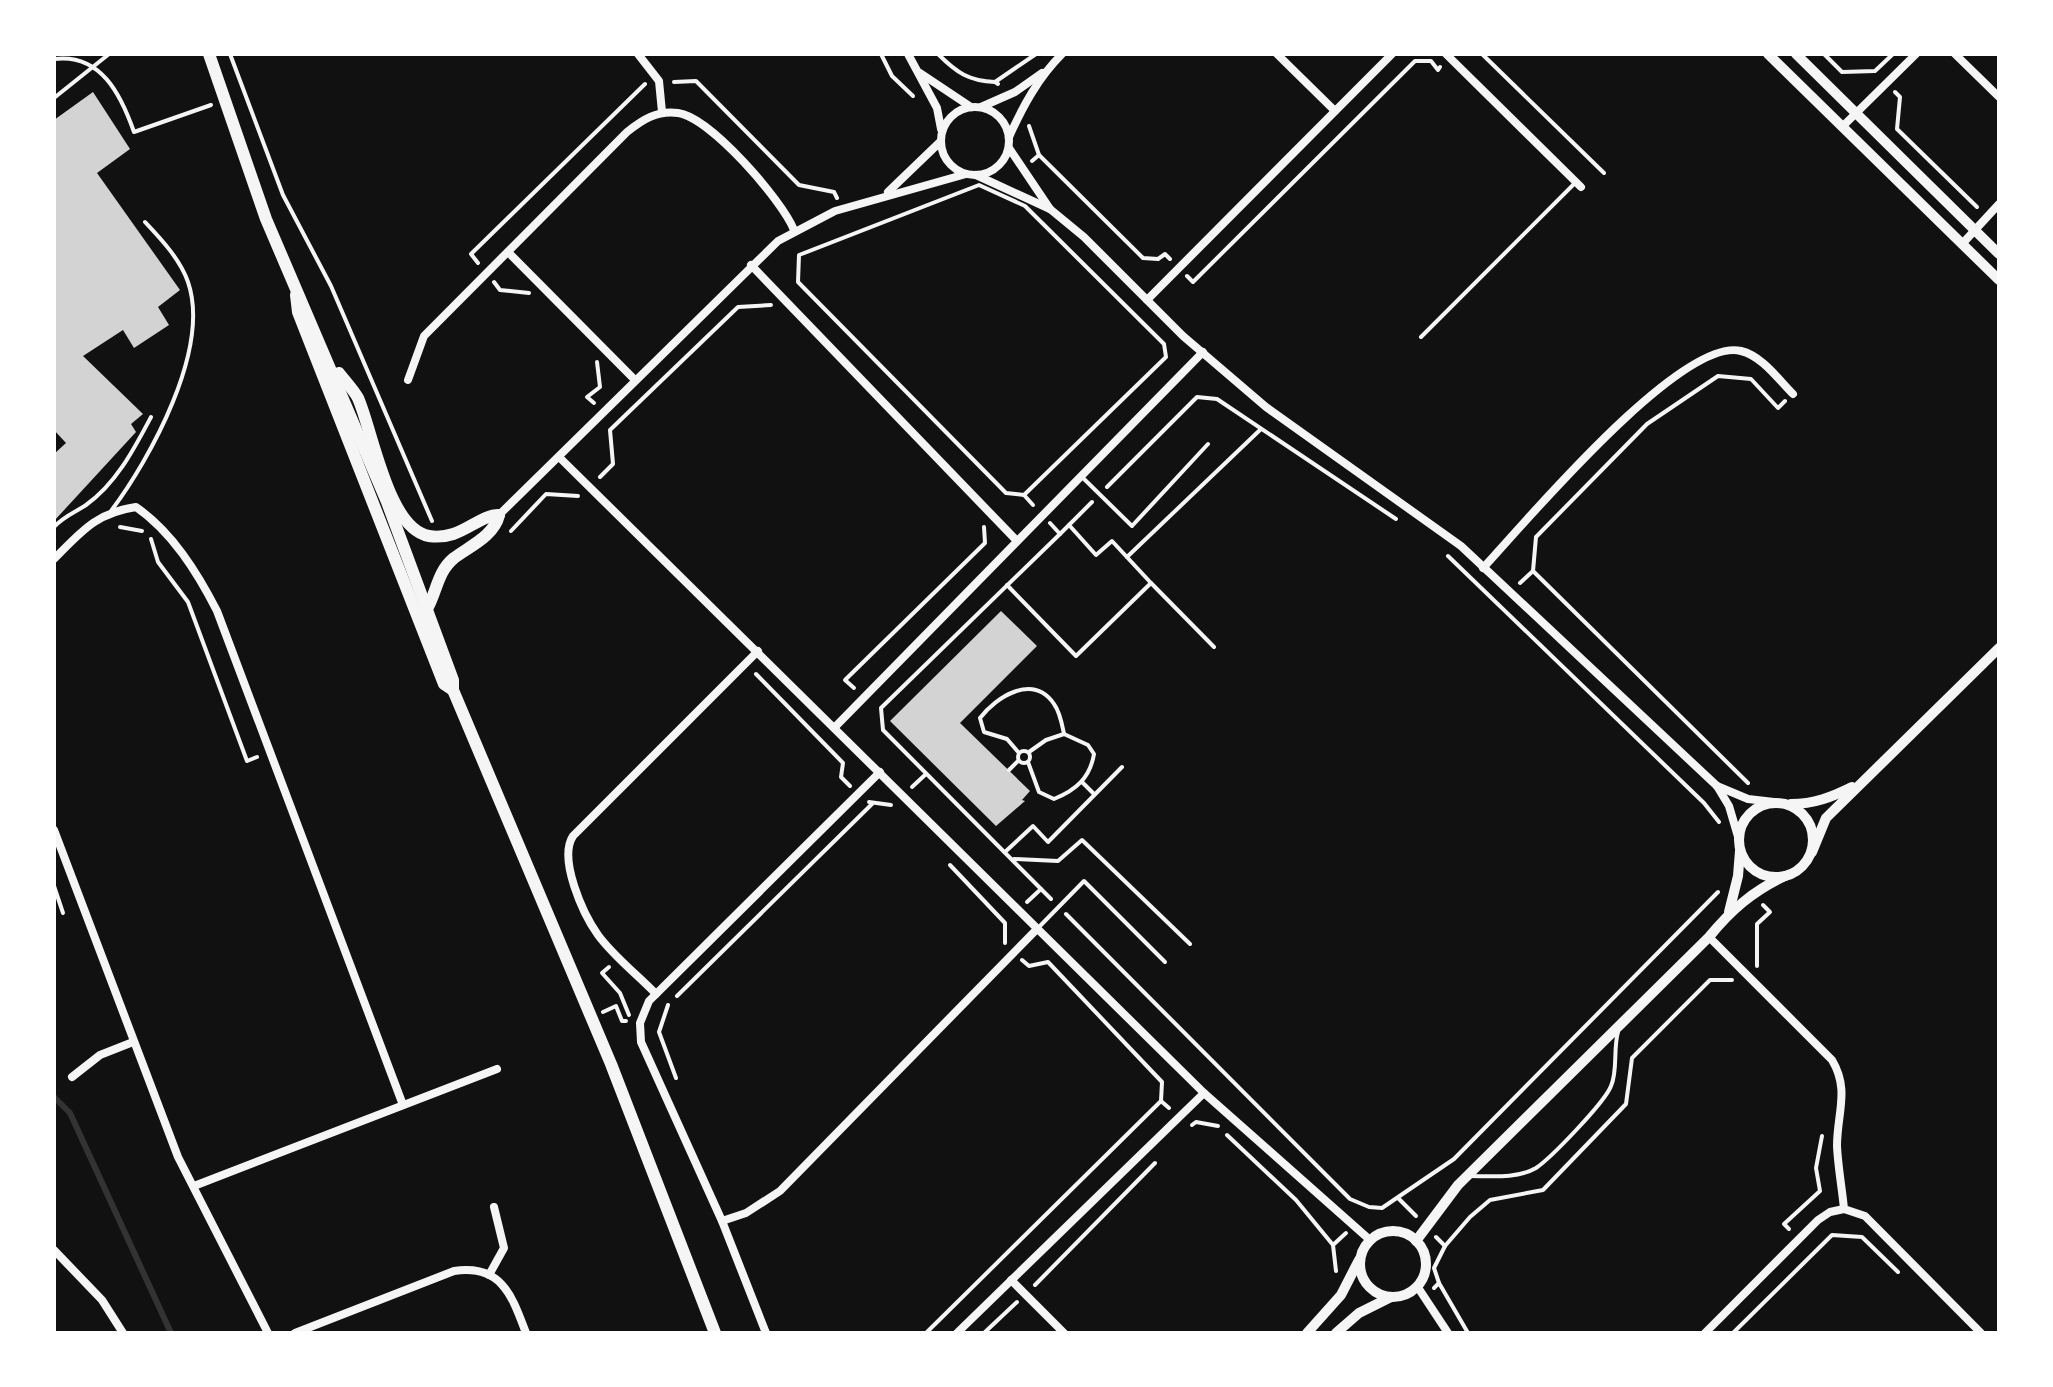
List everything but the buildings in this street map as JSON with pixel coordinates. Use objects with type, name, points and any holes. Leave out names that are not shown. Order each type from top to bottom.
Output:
[{"type":"main road","points":[[209,54],[296,292],[308,310],[428,607],[453,680],[453,690],[591,1017],[715,1333]]},
{"type":"main road","points":[[296,292],[298,312],[406,592],[444,684],[453,690]]},
{"type":"main road","points":[[329,361],[357,395],[406,524],[414,532],[449,536],[499,515]]},
{"type":"main road","points":[[428,607],[444,568],[483,538],[497,523],[499,515]]},
{"type":"street","points":[[638,54],[659,83],[662,112]]},
{"type":"street","points":[[908,54],[937,108],[942,132]]},
{"type":"street","points":[[966,174],[948,162],[940,142],[953,114],[1015,92],[1046,71],[1062,54]]},
{"type":"street","points":[[1277,54],[1335,111]]},
{"type":"street","points":[[1147,300],[1392,54]]},
{"type":"street","points":[[1446,54],[1578,185]]},
{"type":"street","points":[[1768,54],[1999,280]]},
{"type":"street","points":[[1796,54],[1999,254]]},
{"type":"street","points":[[1842,127],[1916,54]]},
{"type":"street","points":[[1955,54],[1999,97]]},
{"type":"street","points":[[916,70],[976,107],[999,116],[1009,137],[1009,148],[996,168],[976,175]]},
{"type":"street","points":[[1009,137],[1046,71]]},
{"type":"street","points":[[408,380],[424,336],[627,132],[644,119],[662,112],[680,113],[702,122],[775,197],[794,230]]},
{"type":"street","points":[[884,195],[940,142]]},
{"type":"street","points":[[1009,148],[1050,209]]},
{"type":"street","points":[[499,515],[751,265],[794,230],[841,209],[884,195],[966,174],[976,175],[1050,209],[1266,407],[1461,546],[1717,786],[1729,806],[1750,867],[1760,874],[1785,876]]},
{"type":"street","points":[[1963,243],[1999,204]]},
{"type":"street","points":[[508,252],[634,379]]},
{"type":"street","points":[[751,265],[1017,541]]},
{"type":"street","points":[[1483,568],[1623,416],[1713,352],[1740,350],[1750,354],[1793,394]]},
{"type":"street","points":[[835,727],[1203,352]]},
{"type":"street","points":[[559,457],[1204,1093],[1370,1240]]},
{"type":"street","points":[[54,559],[87,526],[111,511],[136,507],[159,523],[205,587],[217,611],[403,1105]]},
{"type":"street","points":[[1416,1241],[1468,1176],[1709,937],[1729,912],[1751,894],[1796,871],[1812,852],[1826,818],[1999,648]]},
{"type":"street","points":[[656,994],[595,932],[569,866],[567,847],[573,836],[758,651]]},
{"type":"street","points":[[766,1333],[722,1221],[641,1042],[640,1023],[645,1008],[656,994],[880,772]]},
{"type":"street","points":[[1717,786],[1748,799],[1806,804],[1833,797],[1861,782]]},
{"type":"street","points":[[1729,912],[1737,881],[1744,821],[1752,811],[1770,802]]},
{"type":"street","points":[[1786,803],[1807,817],[1814,840],[1812,852]]},
{"type":"street","points":[[54,830],[178,1157],[268,1333]]},
{"type":"street","points":[[722,1221],[746,1213],[780,1191],[1037,929]]},
{"type":"street","points":[[1709,937],[1832,1060],[1842,1076],[1844,1093],[1837,1142],[1844,1209]]},
{"type":"street","points":[[72,1077],[100,1055],[133,1042]]},
{"type":"street","points":[[194,1186],[497,1069]]},
{"type":"street","points":[[957,1333],[1204,1093]]},
{"type":"street","points":[[489,1275],[504,1248],[494,1207]]},
{"type":"street","points":[[1705,1333],[1798,1239],[1830,1212],[1844,1209],[1865,1216],[1981,1333]]},
{"type":"street","points":[[1307,1333],[1341,1295],[1370,1240],[1387,1231],[1399,1231],[1416,1241],[1426,1265],[1417,1286],[1408,1293],[1391,1297],[1359,1313],[1336,1333]]},
{"type":"street","points":[[54,1250],[102,1300],[123,1333]]},
{"type":"street","points":[[1361,1256],[1363,1278],[1379,1294],[1391,1297]]},
{"type":"street","points":[[295,1333],[454,1271],[473,1269],[505,1286],[526,1333]]},
{"type":"street","points":[[1011,1280],[1064,1333]]},
{"type":"street","points":[[1417,1286],[1448,1333]]},
{"type":"lane","points":[[1421,337],[1578,185]]},
{"type":"lane","points":[[111,511],[138,475],[169,415],[192,328],[188,283],[168,247],[145,222]]},
{"type":"lane","points":[[1081,476],[1132,526],[1208,444]]},
{"type":"lane","points":[[1037,929],[1084,881],[1165,962]]},
{"type":"lane","points":[[1468,1176],[1507,1176],[1535,1168],[1604,1100],[1613,1084],[1613,1050],[1620,1026]]},
{"type":"path","points":[[54,98],[109,54]]},
{"type":"path","points":[[230,54],[283,195],[331,286],[424,496],[437,536]]},
{"type":"path","points":[[881,54],[892,76],[915,98]]},
{"type":"path","points":[[938,54],[957,74],[976,81],[995,82]]},
{"type":"path","points":[[1482,54],[1604,173]]},
{"type":"path","points":[[1824,54],[1842,72],[1875,71],[1893,54]]},
{"type":"path","points":[[54,59],[64,57],[94,66],[118,93],[134,132],[224,101]]},
{"type":"path","points":[[1875,71],[1900,97],[1897,129],[1987,217]]},
{"type":"path","points":[[537,302],[527,292],[500,290],[471,254],[643,85],[696,81],[799,185],[834,192],[851,234]]},
{"type":"path","points":[[924,184],[930,203]]},
{"type":"path","points":[[1024,495],[1166,357],[1164,344],[1025,206],[979,185],[799,255],[798,282],[1006,493],[1024,495],[1060,534],[1197,397],[1217,399],[1404,525]]},
{"type":"path","points":[[504,538],[546,494],[581,496],[613,464],[610,430],[738,307],[770,305],[798,282]]},
{"type":"path","points":[[588,354],[599,364],[600,387],[587,397],[616,424]]},
{"type":"path","points":[[1770,802],[1533,571],[1536,537],[1647,424],[1718,376],[1751,379],[1778,408],[1793,394]]},
{"type":"path","points":[[54,527],[65,515],[86,505],[126,464],[155,410],[169,415]]},
{"type":"path","points":[[1127,557],[1262,429]]},
{"type":"path","points":[[882,716],[845,680],[985,543],[980,518],[1006,493]]},
{"type":"path","points":[[1069,525],[1096,555],[1112,541],[1214,647]]},
{"type":"path","points":[[106,527],[133,527],[150,535],[158,562],[188,602],[247,761],[269,753]]},
{"type":"path","points":[[1443,551],[1704,803],[1723,829]]},
{"type":"path","points":[[1007,585],[1076,656],[1151,583]]},
{"type":"path","points":[[746,663],[843,763],[841,777],[872,804],[893,805]]},
{"type":"path","points":[[1009,770],[1019,760],[1019,753],[1007,739],[989,735],[980,726],[982,715],[1003,694],[1023,690],[1045,694],[1056,706],[1064,734]]},
{"type":"path","points":[[1019,753],[1029,752],[1046,740],[1064,734],[1088,745],[1094,754],[1082,782],[1063,795],[1047,798],[1035,786],[1028,762],[1029,752]]},
{"type":"path","points":[[1019,760],[1028,762]]},
{"type":"path","points":[[1005,852],[1033,826],[1048,842],[1122,767]]},
{"type":"path","points":[[1082,782],[1095,795]]},
{"type":"path","points":[[676,1078],[659,1032],[664,1008],[872,804]]},
{"type":"path","points":[[1011,859],[1058,861],[1082,840],[1190,944]]},
{"type":"path","points":[[926,1333],[1161,1101],[1162,1082],[1048,962],[1029,966],[1004,942],[1005,923],[944,859]]},
{"type":"path","points":[[1369,1207],[1382,1208],[1399,1199],[1454,1159],[1726,883],[1728,874],[1737,881]]},
{"type":"path","points":[[54,886],[63,913]]},
{"type":"path","points":[[1439,1283],[1434,1268],[1445,1246],[1470,1217],[1490,1200],[1543,1190],[1626,1104],[1632,1058],[1710,980],[1734,980],[1740,985],[1759,963],[1757,924],[1770,912],[1751,894]]},
{"type":"path","points":[[591,1017],[616,1006],[622,1021],[629,1022],[620,993],[602,973],[614,962]]},
{"type":"path","points":[[640,1023],[661,1024]]},
{"type":"path","points":[[1161,1101],[1189,1128],[1196,1122],[1218,1125],[1296,1200],[1333,1245],[1333,1252]]},
{"type":"path","points":[[1812,1255],[1784,1224],[1820,1191],[1816,1168],[1824,1121]]},
{"type":"path","points":[[984,1333],[1156,1161]]},
{"type":"path","points":[[1399,1199],[1445,1246]]},
{"type":"path","points":[[1733,1333],[1832,1235],[1862,1237],[1905,1279]]},
{"type":"waterway","points":[[54,1097],[70,1113],[171,1333]]}]
